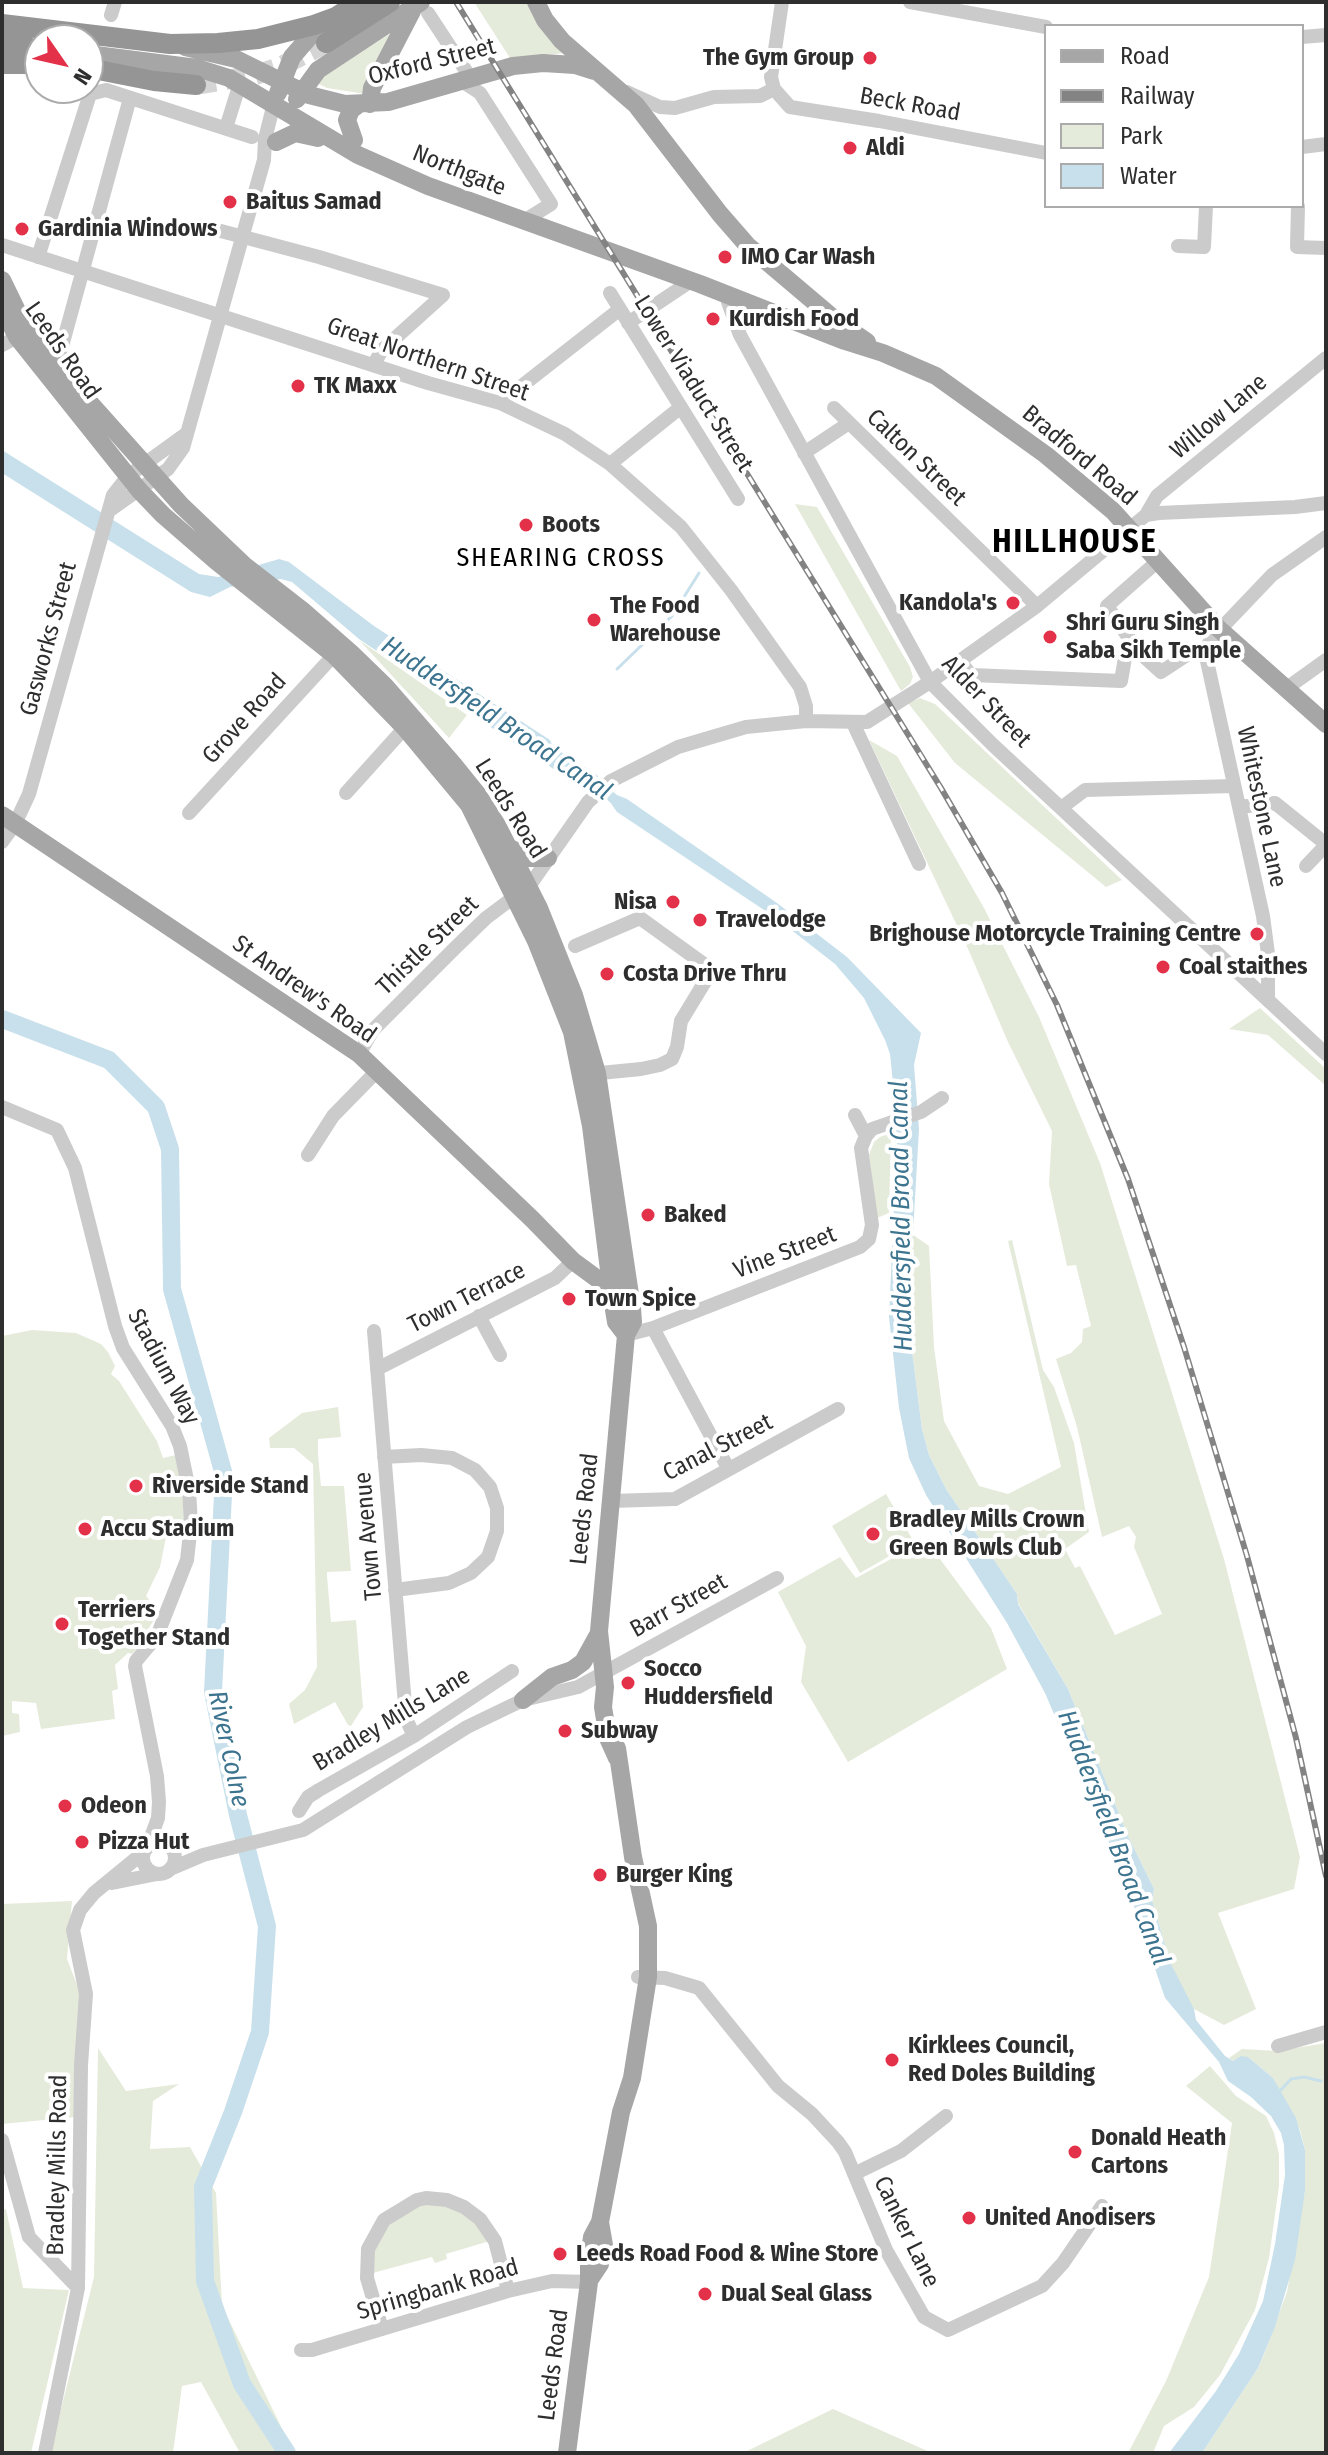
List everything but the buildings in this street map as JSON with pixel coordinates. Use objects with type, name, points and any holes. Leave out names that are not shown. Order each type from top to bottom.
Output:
[{"type":"highway","points":[[2,24],[170,44],[258,39],[336,17],[359,2]]},
{"type":"highway","points":[[326,43],[390,2]]},
{"type":"highway","points":[[2,44],[24,50]]},
{"type":"highway","points":[[2,64],[24,57]]},
{"type":"highway","points":[[104,71],[196,85]]},
{"type":"main road","name":"Bradford Road","points":[[536,2],[545,20],[562,41],[619,89],[655,127],[747,245],[838,322],[883,353]]},
{"type":"main road","points":[[290,102],[318,70],[422,7]]},
{"type":"main road","points":[[276,142],[285,136],[300,133],[346,141],[351,110],[365,104],[405,20],[422,7]]},
{"type":"main road","points":[[282,82],[292,57],[336,17]]},
{"type":"main road","points":[[170,44],[236,59],[282,82],[290,102]]},
{"type":"main road","points":[[104,56],[197,68],[290,102]]},
{"type":"main road","name":"Oxford Street","points":[[290,102],[388,102],[465,78],[513,66],[543,63],[575,65],[598,72]]},
{"type":"main road","name":"Northgate","points":[[290,102],[346,141],[409,177],[636,262]]},
{"type":"main road","name":"Bradford Road","points":[[636,262],[883,353],[936,376],[966,395],[1113,511],[1219,629],[1326,724]]},
{"type":"main road","name":"Leeds Road","points":[[2,280],[15,336]]},
{"type":"main road","name":"Leeds Road","points":[[2,307],[15,336],[163,515],[351,653],[409,723],[469,805],[549,932],[574,995],[590,1074],[620,1286],[616,1322],[626,1335],[599,1631],[604,1679],[614,1719],[617,1758],[648,1926],[632,2078],[621,2112],[600,2222],[604,2238],[600,2264],[589,2282],[567,2453]]},
{"type":"main road","name":"Leeds Road","points":[[15,336],[40,347],[228,551],[237,569]]},
{"type":"main road","name":"Leeds Road","points":[[293,612],[334,655],[409,723],[478,795],[510,848],[559,996],[590,1074]]},
{"type":"main road","name":"St Andrew's Road","points":[[8,820],[359,1054],[573,1261],[620,1286]]},
{"type":"main road","points":[[510,848],[530,858],[548,858]]},
{"type":"main road","points":[[523,1700],[552,1677],[583,1662],[593,1648],[599,1631]]},
{"type":"street","points":[[619,89],[660,107],[675,108],[714,97],[760,96],[774,89],[771,77],[782,2]]},
{"type":"street","points":[[910,2],[1044,27]]},
{"type":"street","points":[[422,7],[465,78],[480,93],[551,204],[524,221]]},
{"type":"street","points":[[1304,37],[1326,35]]},
{"type":"street","points":[[226,128],[240,83]]},
{"type":"street","name":"Beck Road","points":[[774,89],[790,107],[1044,153]]},
{"type":"street","points":[[38,257],[90,94],[106,90],[252,137]]},
{"type":"street","points":[[61,350],[130,98]]},
{"type":"street","points":[[264,160],[276,142],[290,102]]},
{"type":"street","points":[[219,314],[264,160],[265,139],[290,102]]},
{"type":"street","points":[[1304,147],[1326,144]]},
{"type":"street","points":[[1178,246],[1204,247],[1206,208]]},
{"type":"street","points":[[1298,208],[1297,247],[1326,248]]},
{"type":"street","points":[[202,226],[443,295],[382,350],[374,364]]},
{"type":"street","name":"Great Northern Street","points":[[2,245],[500,403],[565,434],[610,464],[681,527],[731,590],[800,687],[806,706],[806,721]]},
{"type":"street","points":[[628,323],[691,281]]},
{"type":"street","name":"Lower Viaduct Street","points":[[610,293],[738,499]]},
{"type":"street","name":"Alder Street","points":[[730,296],[728,302],[740,335],[930,682],[1326,1054]]},
{"type":"street","points":[[500,403],[620,309]]},
{"type":"street","name":"Gasworks Street","points":[[8,820],[29,794],[110,510],[186,434],[219,314]]},
{"type":"street","name":"Willow Lane","points":[[853,723],[867,722],[930,682],[1037,606],[1130,531],[1146,515],[1157,496],[1326,358]]},
{"type":"street","points":[[610,464],[681,407]]},
{"type":"street","name":"Calton Street","points":[[834,408],[1037,606]]},
{"type":"street","points":[[804,453],[849,423]]},
{"type":"street","points":[[1146,515],[1326,503]]},
{"type":"street","points":[[1158,561],[1107,606],[1138,651],[1161,672],[1193,651],[1205,652],[1219,629],[1272,575],[1326,537]]},
{"type":"street","points":[[960,661],[971,675],[1121,681],[1126,652]]},
{"type":"street","name":"Whitestone Lane","points":[[1205,652],[1263,916],[1268,954],[1268,1000]]},
{"type":"street","name":"Grove Road","points":[[189,813],[334,655]]},
{"type":"street","points":[[1287,688],[1326,660]]},
{"type":"street","points":[[523,891],[588,802],[611,781],[678,747],[746,727],[806,721],[853,723],[919,864]]},
{"type":"street","points":[[346,793],[409,723]]},
{"type":"street","points":[[1061,808],[1085,790],[1234,786]]},
{"type":"street","points":[[1239,807],[1275,803],[1326,844],[1306,866]]},
{"type":"street","points":[[2,842],[8,820]]},
{"type":"street","name":"Thistle Street","points":[[359,1054],[373,1030],[486,918],[523,891]]},
{"type":"street","points":[[563,968],[575,946],[640,918],[712,970],[681,1021],[672,1059],[641,1069],[590,1074]]},
{"type":"street","points":[[549,932],[575,946]]},
{"type":"street","name":"Thistle Street","points":[[336,1039],[350,1041],[373,1030]]},
{"type":"street","points":[[308,1155],[333,1116],[377,1071]]},
{"type":"street","points":[[855,1115],[866,1136],[872,1129],[921,1112],[942,1098]]},
{"type":"street","name":"Stadium Way","points":[[2,1107],[57,1130],[75,1168],[123,1348],[164,1413],[180,1446],[189,1490],[191,1524],[187,1560],[161,1628],[135,1666],[157,1776],[158,1818],[169,1846]]},
{"type":"street","name":"Vine Street","points":[[626,1335],[653,1328],[860,1247],[869,1239],[872,1225],[861,1148],[866,1136]]},
{"type":"street","name":"Town Terrace","points":[[377,1369],[555,1278],[573,1261]]},
{"type":"street","points":[[479,1316],[500,1355]]},
{"type":"street","points":[[653,1328],[728,1468]]},
{"type":"street","name":"Town Avenue","points":[[374,1331],[406,1713],[414,1736]]},
{"type":"street","name":"Canal Street","points":[[611,1501],[675,1499],[838,1409]]},
{"type":"street","points":[[384,1457],[421,1455],[452,1458],[475,1470],[490,1487],[497,1508],[497,1531],[488,1557],[471,1573],[449,1583],[395,1590]]},
{"type":"street","name":"Barr Street","points":[[604,1679],[777,1578]]},
{"type":"street","name":"Bradley Mills Lane","points":[[299,1811],[308,1797],[414,1736],[512,1671]]},
{"type":"street","points":[[104,1886],[164,1872],[203,1855],[303,1830],[467,1727],[523,1700],[604,1679]]},
{"type":"street","name":"Stadium Way","points":[[145,1850],[158,1818]]},
{"type":"street","points":[[164,1872],[145,1867],[145,1850],[154,1843],[203,1855]]},
{"type":"street","points":[[164,1872],[175,1856],[169,1846]]},
{"type":"street","name":"Bradley Mills Road","points":[[45,2453],[78,2288],[81,2065],[86,1994],[73,1930],[80,1910],[145,1850]]},
{"type":"street","name":"Canker Lane","points":[[643,1977],[665,1978],[699,1988],[778,2086],[812,2114],[838,2142],[886,2250],[924,2317],[948,2330],[1042,2286],[1063,2263],[1102,2206]]},
{"type":"street","points":[[1278,2046],[1326,2032]]},
{"type":"street","name":"Canker Lane","points":[[854,2174],[901,2151],[946,2116]]},
{"type":"street","points":[[2,2140],[29,2237],[78,2288]]},
{"type":"street","points":[[382,2329],[367,2278],[368,2249],[384,2220],[417,2200],[447,2200],[464,2207],[480,2219],[495,2241],[508,2291]]},
{"type":"street","name":"Springbank Road","points":[[301,2350],[312,2350],[508,2291],[552,2281],[589,2282]]},
{"type":"green space","points":[[474,2],[527,2],[566,53],[510,58]]},
{"type":"green space","points":[[394,31],[365,94],[327,88],[315,82]]},
{"type":"green space","points":[[795,504],[817,507],[910,667],[913,677],[901,691]]},
{"type":"green space","points":[[359,640],[467,715],[449,738],[408,693]]},
{"type":"green space","points":[[920,698],[935,704],[1122,880],[1106,887],[955,763],[908,703]]},
{"type":"green space","points":[[869,740],[897,756],[984,908],[1039,1017],[1100,1163],[1224,1559],[1300,1857],[1294,1889],[1218,1913],[1256,2009],[1224,2025],[1194,2009],[1180,1985],[1152,1900],[1154,1889],[1129,1838],[1068,1689],[1018,1603],[1017,1594],[946,1489],[929,1455],[922,1429],[908,1320],[912,1234],[929,1246],[934,1347],[944,1421],[979,1486],[1008,1494],[1061,1467],[1008,1241],[1012,1240],[1043,1370],[1054,1387],[1074,1443],[1089,1532],[1065,1549],[1075,1568],[1080,1566],[1115,1635],[1162,1614],[1134,1547],[1136,1537],[1129,1526],[1102,1537],[1077,1427],[1056,1359],[1071,1353],[1082,1342],[1083,1329],[1091,1326],[1076,1265],[1067,1266],[1049,1184],[1052,1131]]},
{"type":"green space","points":[[1260,1008],[1326,1069],[1326,1086],[1268,1035],[1229,1029]]},
{"type":"green space","points":[[891,1133],[889,1213],[877,1218],[869,1155],[874,1142]]},
{"type":"green space","name":"Accu Stadium","points":[[32,1330],[76,1333],[101,1344],[108,1352],[115,1366],[111,1374],[119,1381],[157,1441],[163,1458],[176,1455],[181,1475],[184,1521],[169,1522],[160,1567],[146,1596],[159,1612],[141,1644],[115,1665],[118,1689],[112,1691],[115,1719],[41,1729],[36,1703],[12,1701],[12,1713],[19,1714],[20,1732],[2,1736],[2,1336]]},
{"type":"green space","points":[[338,1407],[341,1437],[318,1439],[318,1455],[321,1486],[344,1486],[351,1571],[327,1572],[327,1576],[331,1622],[356,1620],[363,1707],[351,1726],[335,1702],[294,1724],[289,1704],[305,1690],[317,1667],[313,1464],[294,1448],[270,1448],[269,1438],[302,1413]]},
{"type":"green space","name":"Bradley Mills Crown Green Bowls Club","points":[[886,1494],[914,1542],[860,1573],[832,1526]]},
{"type":"green space","points":[[926,1540],[991,1628],[1007,1669],[848,1762],[801,1682],[806,1646],[778,1592],[840,1557],[856,1578]]},
{"type":"green space","points":[[72,1901],[67,1959],[81,1995],[76,2117],[2,2124],[2,1904]]},
{"type":"green space","points":[[1326,2043],[1326,2453],[1202,2453],[1258,2368],[1265,2352],[1287,2292],[1305,2191],[1305,2150],[1300,2130],[1273,2078],[1248,2057],[1233,2061],[1229,2058],[1242,2049],[1278,2051]]},
{"type":"green space","points":[[98,2048],[126,2091],[179,2084],[153,2101],[150,2149],[190,2147],[216,2193],[222,2306],[294,2453],[240,2453],[201,2382],[182,2386],[173,2453],[50,2453],[94,2277]]},
{"type":"green space","points":[[1210,2066],[1236,2096],[1266,2116],[1274,2133],[1279,2154],[1279,2186],[1269,2258],[1255,2310],[1220,2375],[1194,2407],[1164,2426],[1153,2453],[1128,2453],[1166,2381],[1209,2277],[1232,2123],[1186,2086]]},
{"type":"green space","points":[[427,2200],[463,2209],[493,2240],[446,2254],[447,2259],[435,2263],[432,2257],[369,2274],[378,2232]]},
{"type":"green space","points":[[6,2209],[23,2288],[69,2290],[31,2453],[2,2453],[2,2210]]},
{"type":"green space","points":[[833,2409],[932,2453],[743,2453]]},
{"type":"water","name":"Huddersfield Broad Canal","points":[[2,450],[199,574],[218,577],[279,559],[289,562],[374,626],[550,740],[553,747],[597,775],[617,795],[777,903],[847,957],[921,1033],[914,1065],[919,1129],[908,1320],[922,1429],[929,1455],[946,1489],[1017,1594],[1018,1604],[1068,1689],[1129,1838],[1154,1889],[1152,1900],[1170,1962],[1194,2009],[1196,2020],[1225,2056],[1233,2061],[1241,2056],[1248,2057],[1273,2078],[1296,2118],[1305,2150],[1305,2191],[1295,2260],[1275,2327],[1258,2368],[1202,2453],[1169,2453],[1216,2391],[1239,2354],[1263,2301],[1285,2175],[1284,2145],[1271,2116],[1228,2081],[1219,2062],[1165,1998],[1125,1880],[1045,1693],[1007,1623],[926,1495],[909,1458],[899,1408],[889,1317],[897,1142],[892,1073],[885,1040],[864,998],[835,964],[776,918],[617,812],[610,802],[589,787],[578,785],[564,776],[359,639],[292,582],[281,579],[230,587],[210,597],[191,592],[2,473]]},
{"type":"waterway","points":[[617,669],[672,616],[699,573]]},
{"type":"waterway","name":"River Colne","points":[[2,1019],[109,1060],[156,1107],[170,1149],[172,1289],[224,1475],[213,1692],[238,1815],[267,1926],[260,2032],[203,2187],[205,2281],[242,2384],[287,2453]]},
{"type":"waterway","points":[[1279,2092],[1291,2079],[1304,2077],[1321,2081]]},
{"type":"tunnel","points":[[196,85],[255,75],[280,67],[326,43]]},
{"type":"railway","points":[[456,2],[941,788],[1002,893],[1057,1005],[1128,1179],[1184,1347],[1247,1556],[1296,1738],[1326,1876]]},
{"type":"place","name":"The Gym Group","points":[[870,58]]},
{"type":"place","name":"Aldi","points":[[850,148]]},
{"type":"place","name":"Baitus Samad","points":[[230,202]]},
{"type":"place","name":"Gardinia Windows","points":[[22,229]]},
{"type":"place","name":"IMO Car Wash","points":[[725,257]]},
{"type":"place","name":"Kurdish Food","points":[[713,319]]},
{"type":"place","name":"TK Maxx","points":[[298,386]]},
{"type":"place","name":"Boots","points":[[526,525]]},
{"type":"place","name":"Kandola's","points":[[1013,603]]},
{"type":"place","name":"The Food Warehouse","points":[[594,620]]},
{"type":"place","name":"Shri Guru Singh Saba Sikh Temple","points":[[1050,637]]},
{"type":"place","name":"Nisa","points":[[673,902]]},
{"type":"place","name":"Travelodge","points":[[700,920]]},
{"type":"place","name":"Brighouse Motorcycle Training Centre","points":[[1257,934]]},
{"type":"place","name":"Coal staithes","points":[[1163,967]]},
{"type":"place","name":"Costa Drive Thru","points":[[607,974]]},
{"type":"place","name":"Baked","points":[[648,1215]]},
{"type":"place","name":"Town Spice","points":[[569,1299]]},
{"type":"place","name":"Riverside Stand","points":[[136,1486]]},
{"type":"place","name":"Accu Stadium","points":[[85,1529]]},
{"type":"place","name":"Bradley Mills Crown Green Bowls Club","points":[[873,1534]]},
{"type":"place","name":"Terriers Together Stand","points":[[62,1624]]},
{"type":"place","name":"Socco Huddersfield","points":[[628,1683]]},
{"type":"place","name":"Subway","points":[[565,1731]]},
{"type":"place","name":"Odeon","points":[[65,1806]]},
{"type":"place","name":"Pizza Hut","points":[[82,1842]]},
{"type":"place","name":"Burger King","points":[[600,1875]]},
{"type":"place","name":"Kirklees Council, Red Doles Building","points":[[892,2060]]},
{"type":"place","name":"Donald Heath Cartons","points":[[1075,2152]]},
{"type":"place","name":"United Anodisers","points":[[969,2218]]},
{"type":"place","name":"Leeds Road Food & Wine Store","points":[[560,2254]]},
{"type":"place","name":"Dual Seal Glass","points":[[705,2294]]},
{"type":"district","name":"HILLHOUSE","points":[[1075,543]]},
{"type":"district","name":"SHEARING CROSS","points":[[561,559]]}]
